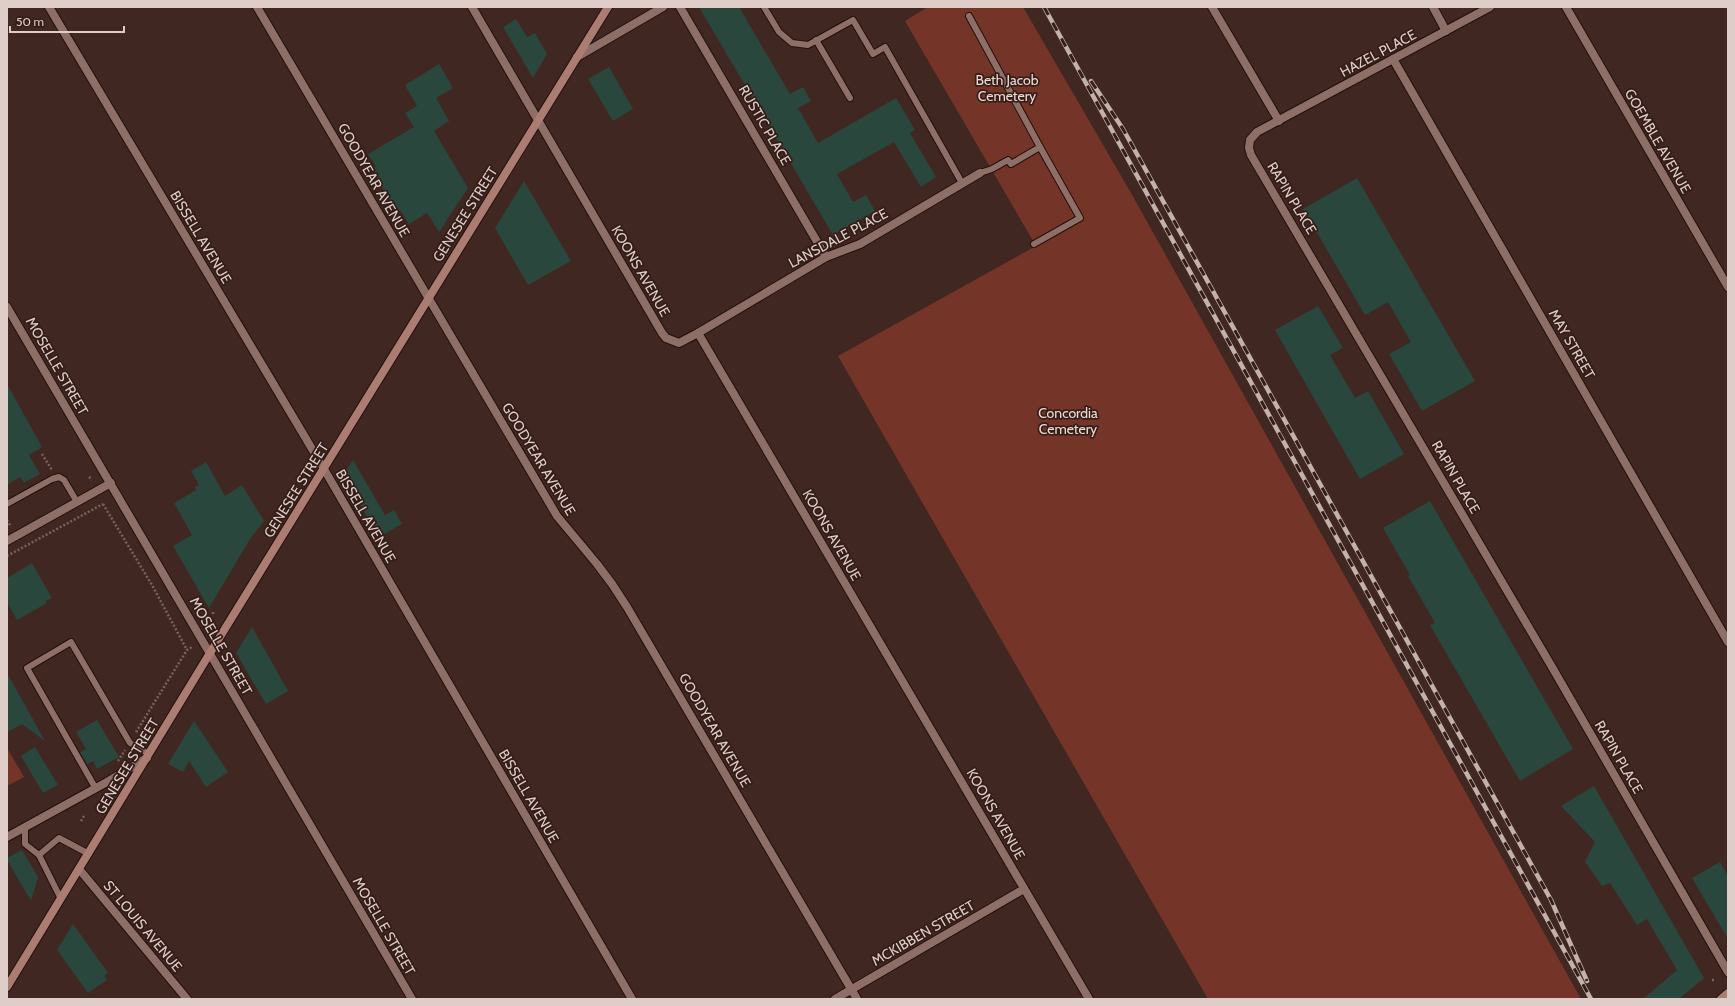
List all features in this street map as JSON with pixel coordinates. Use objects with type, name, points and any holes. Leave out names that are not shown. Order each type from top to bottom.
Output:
[{"type":"main road","name":"GENESEE STREET","points":[[7,987],[210,653],[608,7]]},
{"type":"main road","points":[[1721,999],[1728,993]]},
{"type":"street","name":"BISSELL AVENUE","points":[[49,7],[324,469],[632,999]]},
{"type":"street","name":"GOODYEAR AVENUE","points":[[258,7],[559,520],[597,564],[627,607],[857,999]]},
{"type":"street","name":"KOONS AVENUE","points":[[472,7],[666,338],[679,342],[698,333],[1089,999]]},
{"type":"street","points":[[577,57],[663,7]]},
{"type":"street","name":"RUSTIC PLACE","points":[[680,7],[826,257]]},
{"type":"street","points":[[1212,7],[1279,121]]},
{"type":"street","points":[[1432,7],[1446,31]]},
{"type":"street","name":"HAZEL PLACE","points":[[1279,121],[1490,7]]},
{"type":"street","name":"GOEMBLE AVENUE","points":[[1566,7],[1728,287]]},
{"type":"street","name":"MAY STREET","points":[[1393,59],[1728,642]]},
{"type":"street","name":"RAPIN PLACE","points":[[1279,121],[1252,136],[1249,148],[1251,155],[1552,667],[1728,972]]},
{"type":"street","name":"LANSDALE PLACE","points":[[698,333],[826,257],[860,244],[980,173]]},
{"type":"street","name":"MOSELLE STREET","points":[[8,310],[111,483],[412,999]]},
{"type":"street","points":[[7,541],[111,483]]},
{"type":"street","points":[[7,837],[96,789],[148,756]]},
{"type":"street","name":"ST LOUIS AVENUE","points":[[79,869],[187,999]]},
{"type":"street","name":"MCKIBBEN STREET","points":[[835,999],[1024,889]]},
{"type":"lane","points":[[764,7],[779,32],[792,43],[808,45],[853,20],[873,54],[885,47],[962,183]]},
{"type":"lane","points":[[969,16],[1080,218],[1034,244]]},
{"type":"lane","points":[[816,40],[850,98]]},
{"type":"lane","name":"LANSDALE PLACE","points":[[980,173],[992,169],[1008,160],[1011,164],[1040,147]]},
{"type":"lane","points":[[7,504],[52,479],[59,477],[64,480],[77,502]]},
{"type":"lane","points":[[96,789],[27,668],[71,642],[130,743],[148,756]]},
{"type":"lane","points":[[25,827],[25,844],[39,855],[61,899]]},
{"type":"lane","points":[[39,855],[59,838],[89,854]]},
{"type":"path","points":[[89,477],[92,480]]},
{"type":"path","points":[[104,500],[103,504],[152,585],[187,650]]},
{"type":"path","points":[[7,556],[103,504]]},
{"type":"path","points":[[7,520],[9,524]]},
{"type":"path","points":[[118,762],[187,650],[192,647]]},
{"type":"path","points":[[82,820],[84,816]]},
{"type":"green space","name":"Concordia Cemetery","points":[[928,7],[1023,7],[1131,193],[1581,999],[1208,999],[838,356],[1036,246],[905,21]]},
{"type":"green space","points":[[7,748],[24,777],[7,786]]},
{"type":"building","points":[[699,7],[739,7],[790,94],[803,87],[811,101],[798,108],[818,143],[896,98],[915,130],[910,133],[936,177],[921,187],[894,142],[837,174],[853,202],[866,195],[875,211],[833,235]]},
{"type":"building","points":[[516,19],[527,37],[535,33],[547,54],[533,78],[503,27]]},
{"type":"building","points":[[439,64],[453,88],[436,98],[449,121],[434,131],[468,188],[439,232],[427,213],[409,224],[400,210],[397,212],[372,169],[376,167],[368,154],[414,127],[405,113],[417,106],[405,85]]},
{"type":"building","points":[[609,67],[633,109],[613,121],[588,79]]},
{"type":"building","points":[[1357,178],[1475,381],[1422,411],[1389,354],[1411,342],[1388,302],[1365,315],[1303,209]]},
{"type":"building","points":[[524,181],[571,261],[528,285],[495,228]]},
{"type":"building","points":[[1318,306],[1343,348],[1330,355],[1355,398],[1368,391],[1404,454],[1360,479],[1275,330]]},
{"type":"building","points":[[7,384],[42,447],[29,455],[40,474],[24,483],[20,477],[7,485]]},
{"type":"building","points":[[353,460],[385,515],[394,510],[402,524],[379,537],[343,475]]},
{"type":"building","points":[[206,462],[225,496],[242,485],[264,521],[250,539],[209,608],[173,546],[192,535],[174,503],[196,490],[195,487],[199,485],[191,471]]},
{"type":"building","points":[[1430,501],[1573,749],[1520,781],[1430,625],[1435,623],[1383,528]]},
{"type":"building","points":[[32,563],[52,598],[46,601],[47,603],[17,620],[7,602],[7,578]]},
{"type":"building","points":[[252,627],[288,691],[266,704],[236,653]]},
{"type":"building","points":[[7,673],[45,741],[22,724],[7,732]]},
{"type":"building","points":[[97,720],[119,757],[97,769],[93,761],[87,764],[80,752],[86,749],[76,732]]},
{"type":"building","points":[[194,721],[228,772],[206,787],[189,761],[183,772],[168,764]]},
{"type":"building","points":[[35,747],[58,785],[43,793],[21,756]]},
{"type":"building","points":[[1594,786],[1704,978],[1679,999],[1643,999],[1677,970],[1647,919],[1637,925],[1610,883],[1602,886],[1585,862],[1595,842],[1561,806]]},
{"type":"building","points":[[22,850],[38,877],[31,901],[7,860],[7,858]]},
{"type":"building","points":[[1720,862],[1728,876],[1728,939],[1692,878]]},
{"type":"building","points":[[73,924],[108,973],[104,976],[107,980],[88,993],[57,950]]},
{"type":"railway","points":[[1044,7],[1591,999]]},
{"type":"railway","points":[[1091,81],[1123,129],[1551,900],[1587,981]]},
{"type":"park label","name":"Beth Jacob Cemetery","points":[[1007,88]]}]
